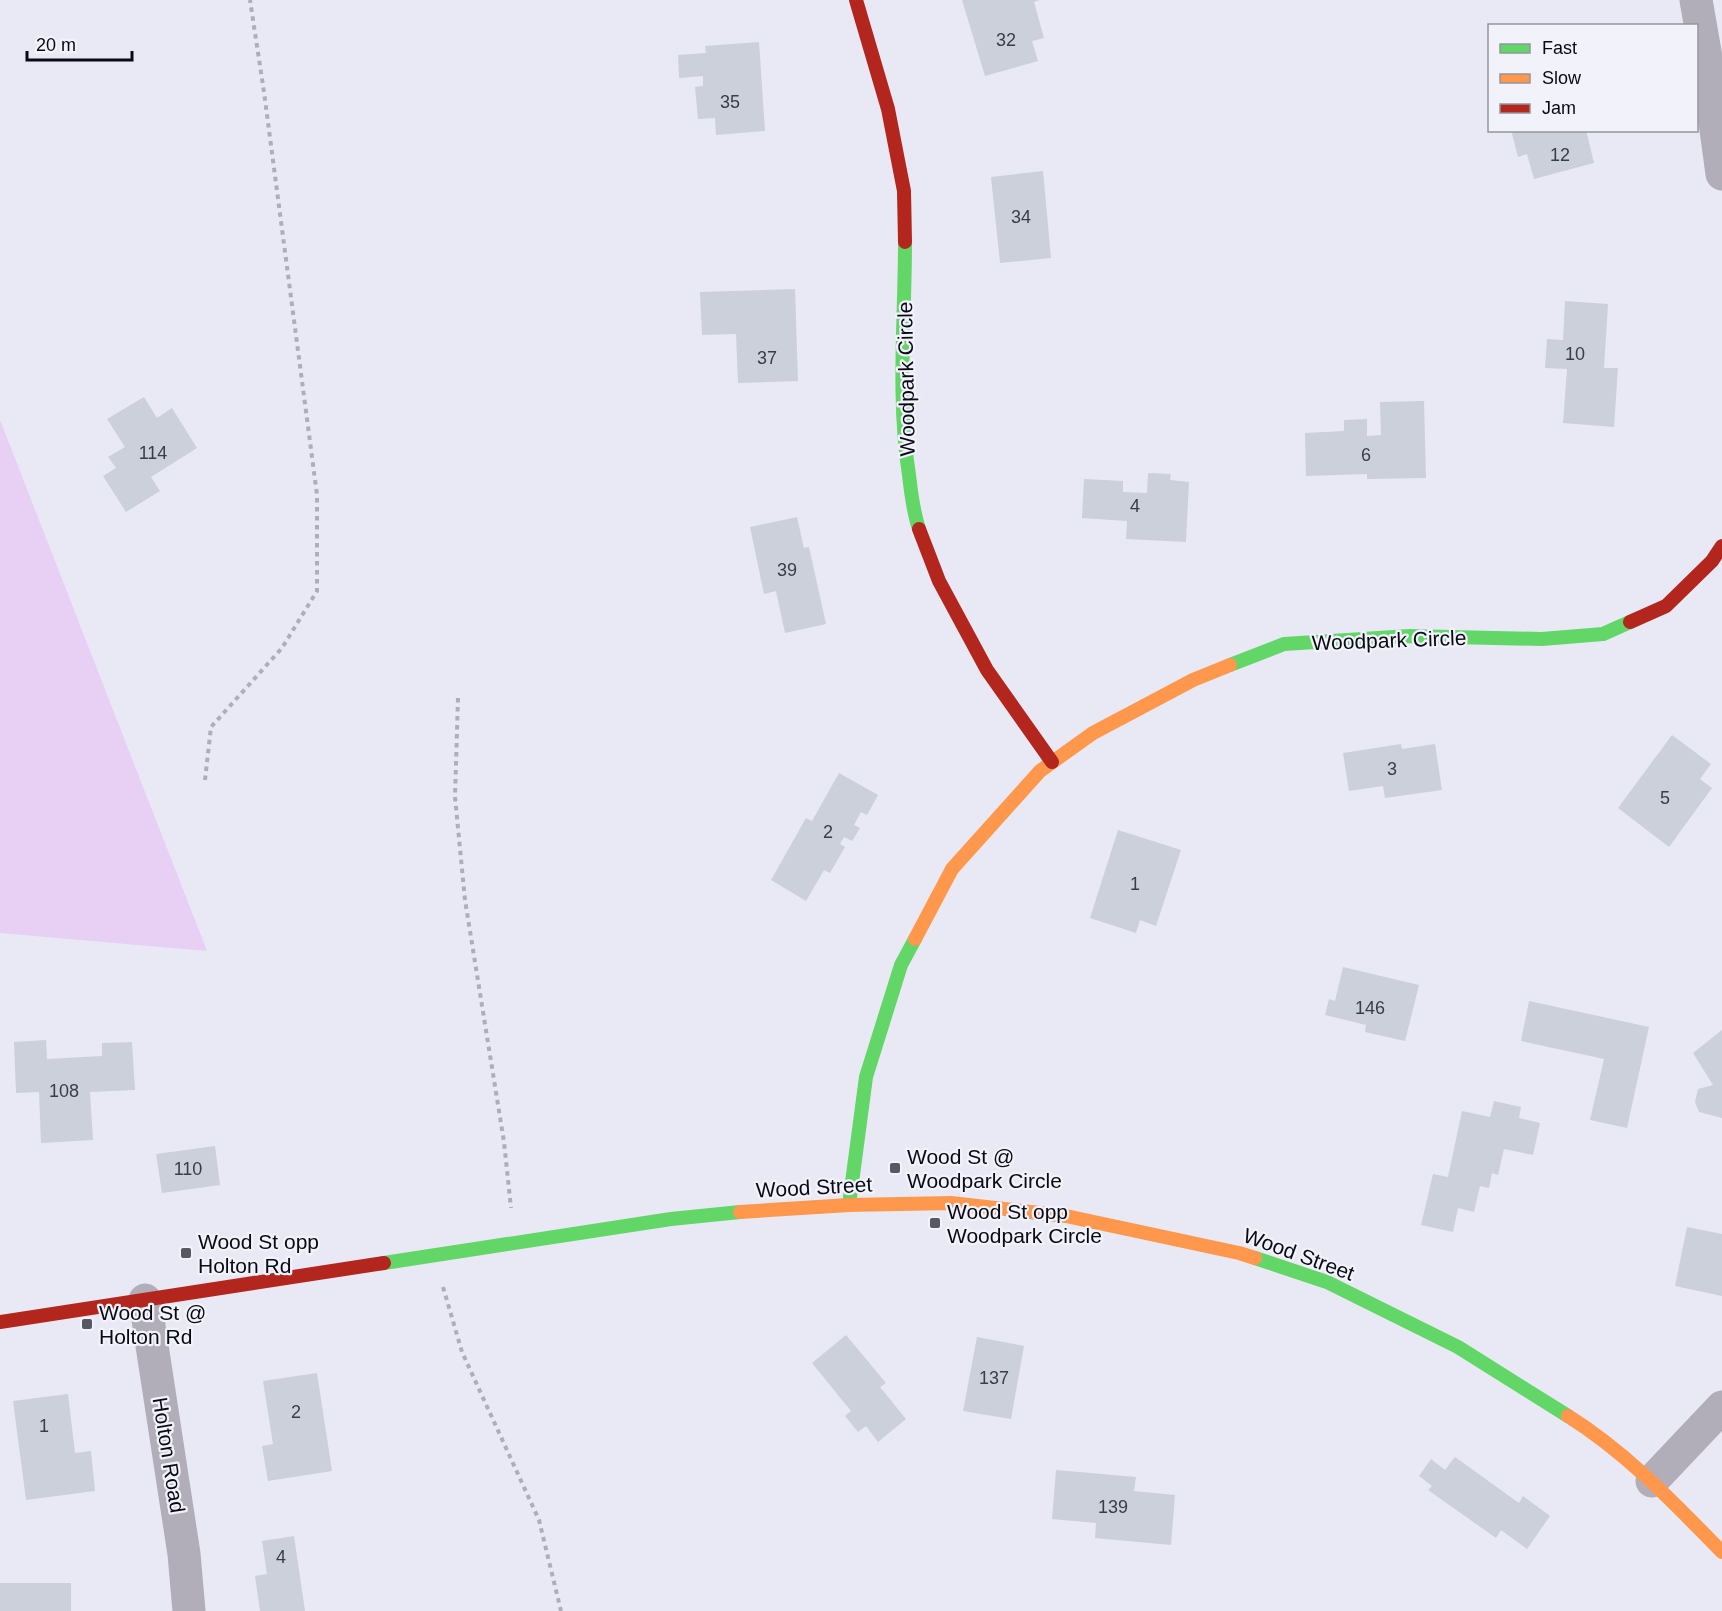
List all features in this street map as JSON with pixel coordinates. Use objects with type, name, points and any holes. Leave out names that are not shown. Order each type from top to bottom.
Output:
[{"type":"street","name":"Woodpark Circle","points":[[856,0],[888,109],[904,191],[905,289],[902,382],[904,443],[915,517],[939,581],[987,670],[1052,762]]},
{"type":"street","points":[[1696,0],[1722,174]]},
{"type":"street","name":"Woodpark Circle","points":[[849,1205],[866,1077],[901,965],[952,869],[1040,771],[1093,734],[1193,680],[1284,644],[1410,636],[1542,639],[1603,634],[1666,606],[1712,561],[1722,546]]},
{"type":"street","name":"Wood Street","points":[[0,1322],[434,1254],[671,1219],[737,1212],[849,1205],[951,1203],[1066,1216],[1239,1253],[1327,1282],[1458,1347],[1584,1426],[1652,1481],[1722,1552]]},
{"type":"street","name":"Holton Road","points":[[145,1300],[184,1554],[189,1611]]},
{"type":"street","points":[[1652,1481],[1722,1407]]},
{"type":"path","points":[[205,780],[211,727],[282,648],[317,591],[317,495],[250,0]]},
{"type":"path","points":[[458,698],[454,797],[465,900],[504,1142],[515,1242]]},
{"type":"path","points":[[434,1254],[462,1352],[539,1520],[561,1611]]},
{"type":"shaded area","points":[[0,420],[207,951],[0,933]]},
{"type":"building","points":[[962,0],[1040,0],[1034,2],[1044,38],[1032,41],[1038,61],[985,76]]},
{"type":"building","points":[[759,42],[765,131],[716,135],[715,118],[698,119],[695,87],[703,86],[703,76],[679,78],[678,55],[706,53],[705,46]]},
{"type":"building","points":[[1512,132],[1586,132],[1594,163],[1534,179],[1527,154],[1518,157]]},
{"type":"building","points":[[1043,171],[1051,258],[1000,263],[991,177]]},
{"type":"building","points":[[795,289],[798,381],[738,383],[736,334],[702,335],[700,292]]},
{"type":"building","points":[[1565,301],[1608,304],[1604,368],[1618,368],[1614,427],[1563,423],[1567,369],[1545,368],[1547,339],[1563,340]]},
{"type":"building","points":[[144,397],[157,418],[172,408],[197,448],[151,477],[160,491],[126,512],[103,476],[116,468],[108,457],[125,447],[107,419]]},
{"type":"building","points":[[1424,401],[1426,478],[1367,479],[1367,474],[1306,476],[1305,433],[1344,431],[1344,420],[1367,419],[1367,436],[1381,435],[1380,402]]},
{"type":"building","points":[[1148,473],[1171,474],[1170,480],[1189,482],[1186,542],[1126,539],[1127,521],[1082,518],[1084,479],[1123,481],[1123,492],[1147,493]]},
{"type":"building","points":[[797,517],[804,548],[809,547],[826,624],[785,633],[776,591],[764,594],[750,527]]},
{"type":"building","points":[[1672,735],[1711,764],[1700,779],[1712,788],[1669,847],[1618,808]]},
{"type":"building","points":[[1401,744],[1402,749],[1435,744],[1442,790],[1385,798],[1383,786],[1349,791],[1343,753]]},
{"type":"building","points":[[839,773],[878,795],[867,815],[861,812],[854,825],[860,828],[852,841],[844,837],[840,844],[845,847],[830,873],[824,870],[806,901],[771,880],[806,818],[812,821]]},
{"type":"building","points":[[1118,830],[1181,850],[1156,926],[1140,920],[1136,933],[1090,918]]},
{"type":"building","points":[[1343,967],[1419,985],[1405,1041],[1365,1032],[1366,1025],[1325,1015],[1329,999],[1335,1001]]},
{"type":"building","points":[[1529,1001],[1649,1027],[1627,1128],[1590,1120],[1604,1059],[1521,1041]]},
{"type":"building","points":[[1722,1030],[1722,1118],[1699,1112],[1695,1102],[1698,1089],[1713,1085],[1693,1053]]},
{"type":"building","points":[[46,1040],[47,1059],[102,1056],[102,1043],[132,1042],[135,1090],[90,1092],[93,1140],[41,1143],[39,1092],[16,1093],[14,1042]]},
{"type":"building","points":[[1494,1101],[1521,1107],[1519,1118],[1540,1123],[1533,1155],[1504,1149],[1498,1175],[1492,1173],[1489,1188],[1480,1186],[1474,1212],[1458,1208],[1453,1232],[1421,1225],[1433,1174],[1448,1177],[1462,1111],[1490,1117]]},
{"type":"building","points":[[215,1146],[220,1185],[162,1193],[156,1154]]},
{"type":"building","points":[[1687,1227],[1722,1234],[1722,1296],[1675,1286]]},
{"type":"building","points":[[846,1335],[886,1383],[880,1387],[906,1419],[878,1442],[866,1426],[858,1432],[845,1416],[851,1411],[812,1363]]},
{"type":"building","points":[[977,1337],[1024,1346],[1011,1419],[963,1411]]},
{"type":"building","points":[[317,1373],[332,1471],[268,1481],[262,1446],[273,1444],[263,1381]]},
{"type":"building","points":[[68,1394],[75,1453],[91,1451],[95,1491],[26,1500],[13,1401]]},
{"type":"building","points":[[1455,1457],[1519,1503],[1523,1496],[1550,1516],[1527,1549],[1501,1530],[1496,1538],[1428,1490],[1432,1486],[1419,1476],[1431,1459],[1445,1470]]},
{"type":"building","points":[[1056,1470],[1136,1477],[1134,1491],[1175,1495],[1171,1545],[1095,1538],[1096,1523],[1052,1519]]},
{"type":"building","points":[[294,1536],[305,1611],[260,1611],[255,1576],[267,1574],[262,1541]]},
{"type":"building","points":[[0,1583],[71,1583],[71,1611],[0,1611]]},
{"type":"traffic: fast","points":[[905,242],[903,417],[911,495],[919,529]]},
{"type":"traffic: fast","points":[[1230,665],[1284,644],[1410,636],[1542,639],[1603,634],[1630,622]]},
{"type":"traffic: fast","points":[[849,1205],[866,1077],[901,965],[915,939]]},
{"type":"traffic: fast","points":[[384,1263],[671,1219],[740,1212]]},
{"type":"traffic: fast","points":[[1255,1258],[1327,1282],[1458,1347],[1568,1416]]},
{"type":"traffic: slow","points":[[915,939],[952,869],[1040,771],[1093,733],[1193,680],[1230,665]]},
{"type":"traffic: slow","points":[[740,1212],[849,1205],[951,1203],[1066,1216],[1255,1258]]},
{"type":"traffic: slow","points":[[1568,1416],[1590,1430],[1630,1462],[1722,1552]]},
{"type":"traffic: jam","points":[[856,0],[888,109],[904,191],[905,242]]},
{"type":"traffic: jam","points":[[919,529],[939,581],[987,670],[1052,762]]},
{"type":"traffic: jam","points":[[1630,622],[1666,606],[1712,561],[1722,546]]},
{"type":"traffic: jam","points":[[0,1322],[384,1263]]},
{"type":"place","name":"Wood St @ Woodpark Circle","points":[[895,1168]]},
{"type":"place","name":"Wood St opp Woodpark Circle","points":[[935,1223]]},
{"type":"place","name":"Wood St opp Holton Rd","points":[[186,1253]]},
{"type":"place","name":"Wood St @ Holton Rd","points":[[87,1324]]}]
